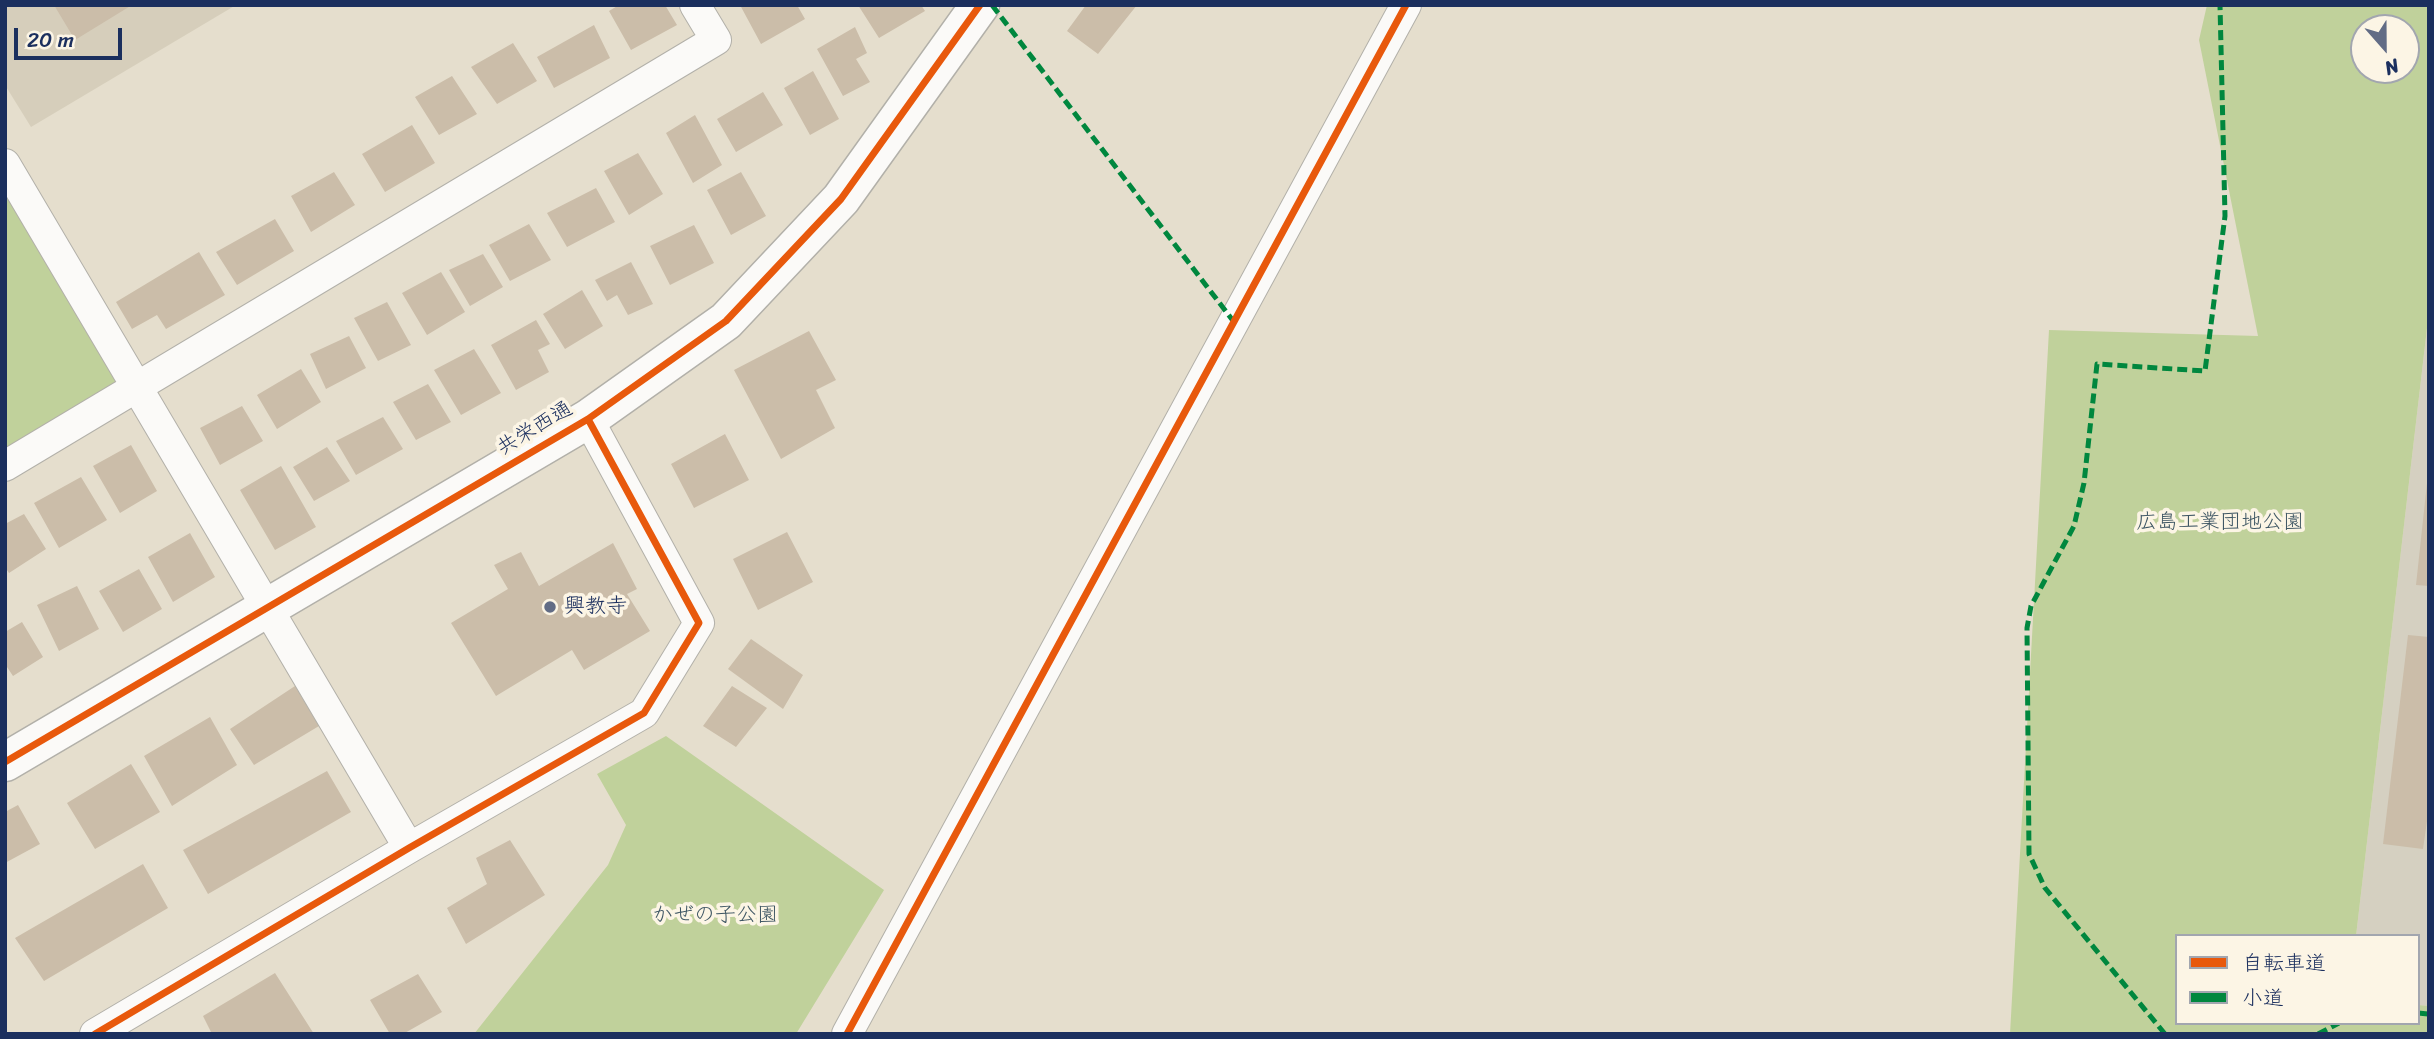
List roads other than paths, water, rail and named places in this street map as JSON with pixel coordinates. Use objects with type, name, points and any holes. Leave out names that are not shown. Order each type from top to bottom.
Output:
[{"type":"street","points":[[5,466],[716,40],[695,5]]},
{"type":"street","name":"共栄西通","points":[[5,762],[588,419],[726,321],[841,199],[979,5]]},
{"type":"street","points":[[847,1034],[1406,5]]},
{"type":"street","points":[[6,169],[409,848]]},
{"type":"street","points":[[110,1030],[409,848],[644,713],[699,623],[588,419]]},
{"type":"place","name":"興教寺","points":[[550,607]]},
{"type":"park label","name":"広島工業団地公園","points":[[2220,523]]},
{"type":"park label","name":"かぜの子公園","points":[[715,916]]}]
